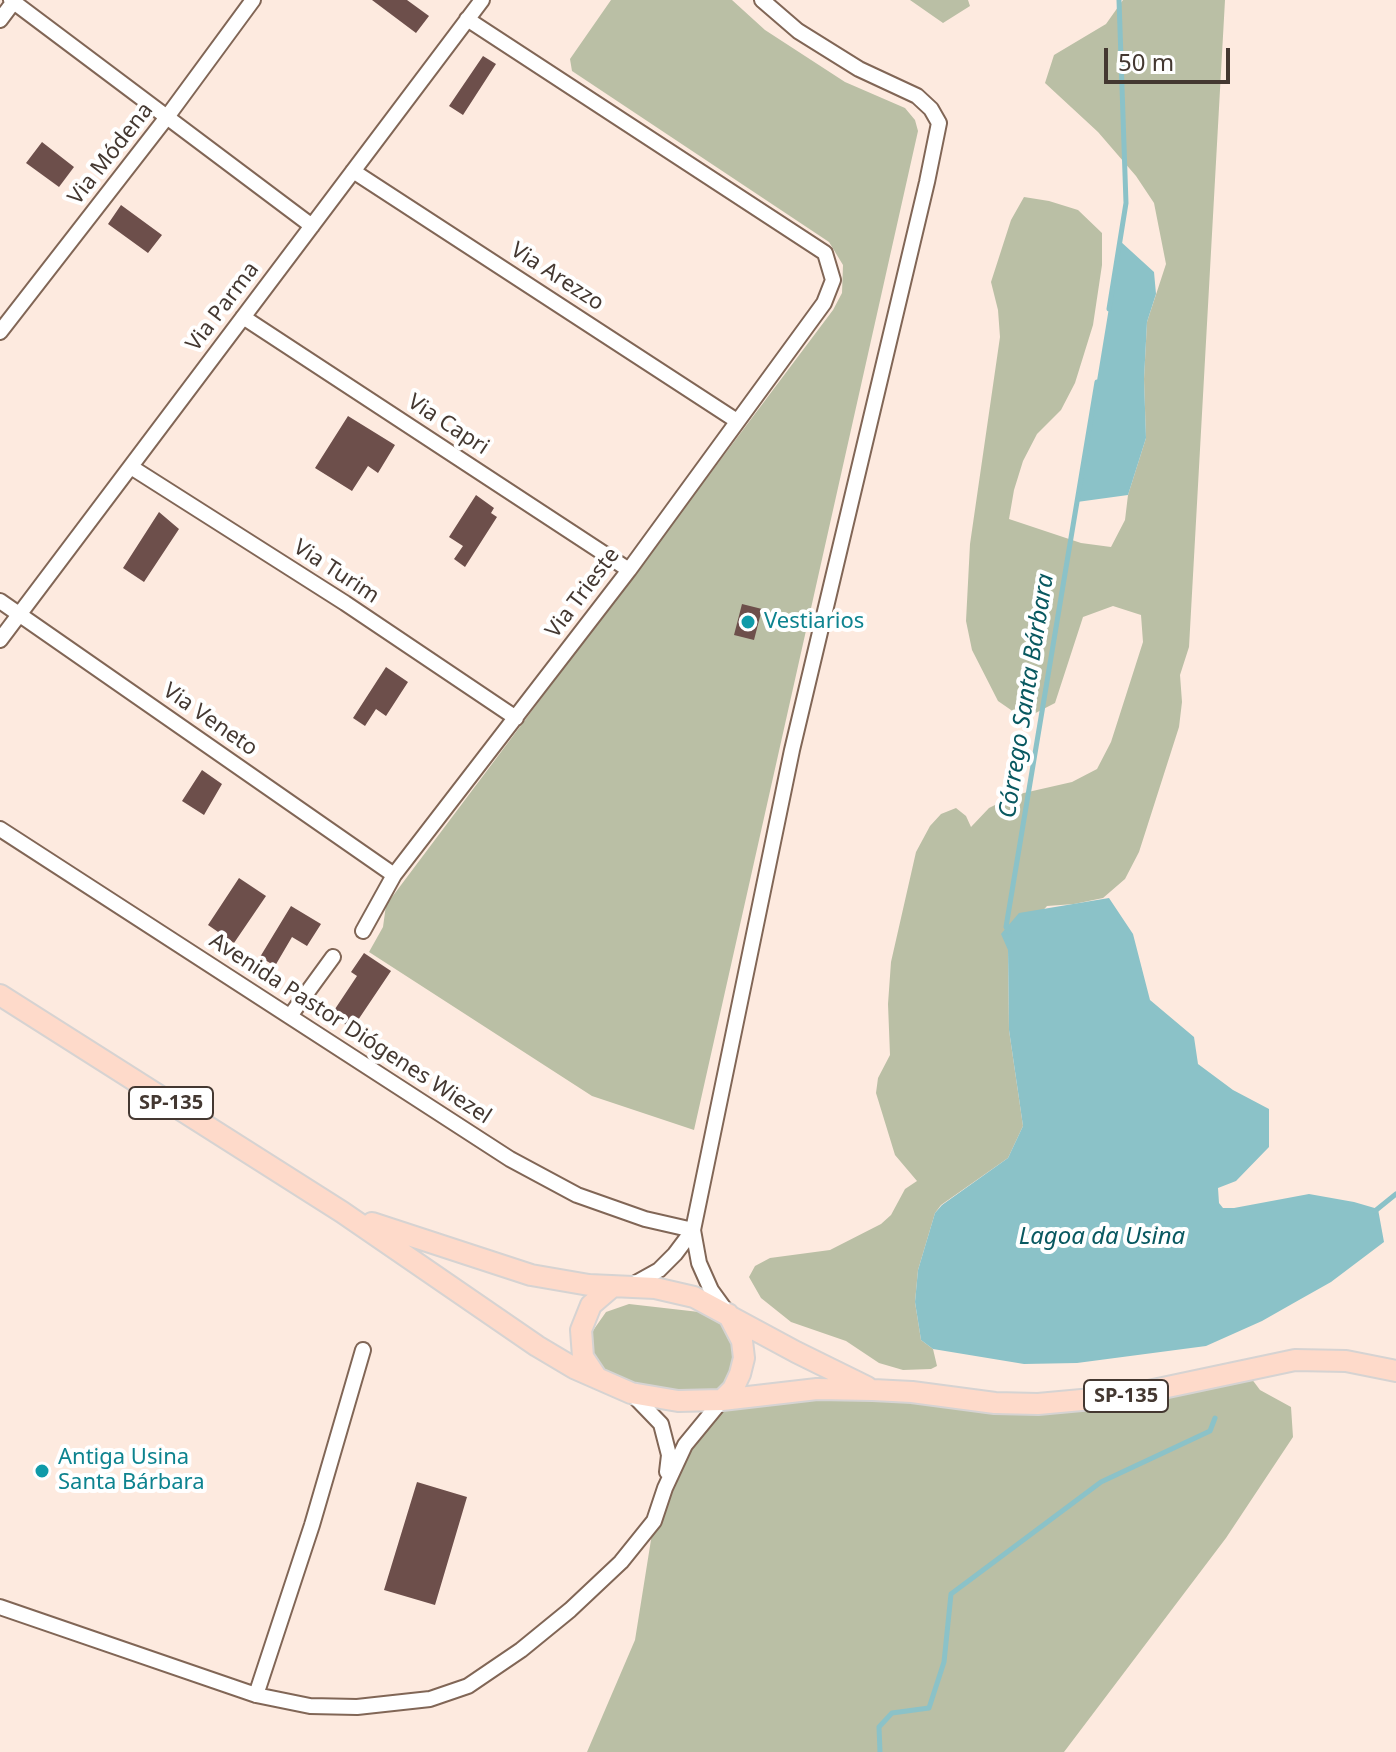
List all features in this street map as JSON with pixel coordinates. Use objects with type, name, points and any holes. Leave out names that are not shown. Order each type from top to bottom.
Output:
[{"type":"main road","name":"SP-135","points":[[0,995],[342,1212],[537,1346],[599,1380],[631,1393],[678,1401],[722,1400],[817,1389],[873,1390],[995,1403],[1038,1404],[1125,1396],[1295,1360],[1320,1359],[1375,1365],[1396,1372]]},
{"type":"main road","name":"SP-135","points":[[342,1212],[427,1243],[531,1275],[675,1291],[694,1297],[873,1390]]},
{"type":"main road","points":[[599,1380],[583,1357],[581,1330],[591,1305],[621,1287]]},
{"type":"main road","points":[[722,1400],[733,1389],[744,1358],[742,1341],[728,1314]]},
{"type":"street","name":"Via Módena","points":[[0,332],[167,117],[253,0]]},
{"type":"street","name":"Via Parma","points":[[0,640],[482,0]]},
{"type":"street","points":[[728,1314],[711,1290],[699,1263],[693,1230],[792,750],[939,123],[931,109],[917,96],[859,69],[810,39],[762,0]]},
{"type":"street","points":[[0,20],[13,1],[312,226]]},
{"type":"street","name":"Via Trieste","points":[[363,931],[394,875],[629,570],[824,303],[833,280],[825,253],[467,19]]},
{"type":"street","name":"Via Arezzo","points":[[353,171],[737,421]]},
{"type":"street","name":"Via Capri","points":[[243,317],[629,570]]},
{"type":"street","name":"Via Turim","points":[[131,467],[345,603],[516,718]]},
{"type":"street","name":"Via Veneto","points":[[0,601],[394,875]]},
{"type":"street","name":"Avenida Pastor Diógenes Wiezel","points":[[0,829],[510,1159],[577,1195],[645,1219],[693,1230]]},
{"type":"street","points":[[290,1016],[333,957]]},
{"type":"street","points":[[621,1287],[659,1270],[693,1230]]},
{"type":"street","points":[[256,1695],[312,1525],[363,1350]]},
{"type":"street","points":[[631,1393],[661,1424],[667,1440],[669,1455],[665,1488]]},
{"type":"street","points":[[0,1607],[256,1695],[310,1706],[357,1707],[430,1699],[468,1686],[521,1650],[621,1562],[654,1521],[685,1445],[722,1400]]},
{"type":"green space","points":[[611,0],[732,0],[765,30],[845,82],[905,108],[915,120],[918,131],[694,1130],[592,1096],[369,952],[383,927],[386,905],[833,310],[842,293],[843,265],[829,242],[572,71],[570,59]]},
{"type":"green space","points":[[910,0],[968,0],[970,6],[943,23]]},
{"type":"green space","points":[[1123,0],[1225,0],[1189,647],[1180,675],[1182,702],[1179,727],[1139,852],[1125,879],[1103,898],[1047,906],[1008,950],[1009,1030],[1023,1126],[1008,1158],[941,1205],[935,1213],[918,1270],[915,1302],[921,1340],[933,1349],[937,1366],[903,1370],[879,1363],[846,1341],[791,1322],[761,1298],[749,1277],[755,1266],[770,1258],[830,1250],[881,1224],[891,1215],[905,1189],[917,1181],[895,1155],[876,1093],[878,1078],[890,1055],[888,1004],[891,962],[916,852],[930,826],[941,814],[956,808],[966,816],[971,827],[989,808],[1015,795],[1072,782],[1097,769],[1111,742],[1143,642],[1141,615],[1113,606],[1083,617],[1055,703],[1024,719],[998,701],[972,650],[966,621],[970,544],[1000,337],[991,282],[1011,220],[1024,197],[1078,210],[1102,233],[1102,265],[1093,325],[1075,383],[1061,410],[1037,434],[1023,461],[1009,519],[1081,543],[1111,547],[1125,520],[1128,495],[1146,438],[1144,379],[1147,322],[1166,264],[1154,203],[1136,176],[1098,132],[1045,83],[1054,55],[1106,24]]},
{"type":"green space","points":[[629,1304],[699,1312],[726,1325],[734,1336],[737,1360],[725,1383],[715,1390],[670,1392],[636,1386],[609,1376],[594,1357],[592,1332],[606,1312]]},
{"type":"green space","points":[[1245,1370],[1260,1390],[1291,1407],[1293,1437],[1226,1538],[1064,1752],[587,1752],[635,1640],[654,1521],[665,1488],[722,1400],[785,1392],[1038,1404]]},
{"type":"water","points":[[1120,241],[1154,272],[1156,294],[1147,322],[1144,379],[1146,438],[1128,495],[1077,502]]},
{"type":"water","name":"Lagoa da Usina","points":[[1109,898],[1133,934],[1150,1000],[1194,1037],[1198,1064],[1233,1090],[1269,1109],[1269,1147],[1236,1181],[1218,1188],[1219,1203],[1223,1208],[1234,1208],[1309,1194],[1354,1202],[1378,1209],[1384,1242],[1331,1282],[1262,1321],[1206,1346],[1077,1363],[1024,1364],[933,1349],[921,1340],[915,1302],[918,1270],[935,1213],[1008,1158],[1023,1126],[1009,1030],[1008,950],[1001,934],[1019,913]]},
{"type":"building","points":[[372,0],[407,0],[429,16],[416,33]]},
{"type":"building","points":[[483,56],[496,64],[463,115],[449,106]]},
{"type":"building","points":[[42,142],[74,167],[59,187],[26,163]]},
{"type":"building","points":[[121,205],[162,235],[148,253],[108,224]]},
{"type":"building","points":[[348,416],[395,445],[378,473],[368,466],[352,491],[315,468]]},
{"type":"building","points":[[476,495],[494,508],[491,513],[497,517],[465,567],[454,559],[463,546],[449,537]]},
{"type":"building","points":[[159,512],[179,529],[144,582],[123,568]]},
{"type":"building","name":"Vestiarios","points":[[742,604],[762,609],[754,640],[734,635]]},
{"type":"building","points":[[386,667],[408,682],[386,716],[376,709],[365,726],[353,718]]},
{"type":"building","points":[[202,770],[222,784],[204,815],[182,801]]},
{"type":"building","points":[[239,878],[266,896],[234,943],[208,925]]},
{"type":"building","points":[[291,906],[321,924],[307,946],[292,937],[275,966],[260,957]]},
{"type":"building","points":[[364,953],[391,971],[352,1029],[331,1015],[357,976],[351,972]]},
{"type":"building","points":[[417,1482],[467,1497],[435,1605],[384,1590]]},
{"type":"waterway","name":"Córrego Santa Bárbara","points":[[1109,309],[1126,203],[1119,0]]},
{"type":"waterway","name":"Córrego Santa Bárbara","points":[[1009,932],[1006,927],[1097,382]]},
{"type":"waterway","points":[[1375,1211],[1396,1194]]},
{"type":"waterway","name":"Córrego Santa Bárbara","points":[[880,1752],[879,1727],[892,1713],[929,1708],[944,1662],[951,1594],[1101,1482],[1210,1431],[1215,1418]]},
{"type":"place","name":"Vestiarios","points":[[748,622]]},
{"type":"place","name":"Antiga Usina Santa Bárbara","points":[[42,1471]]}]
